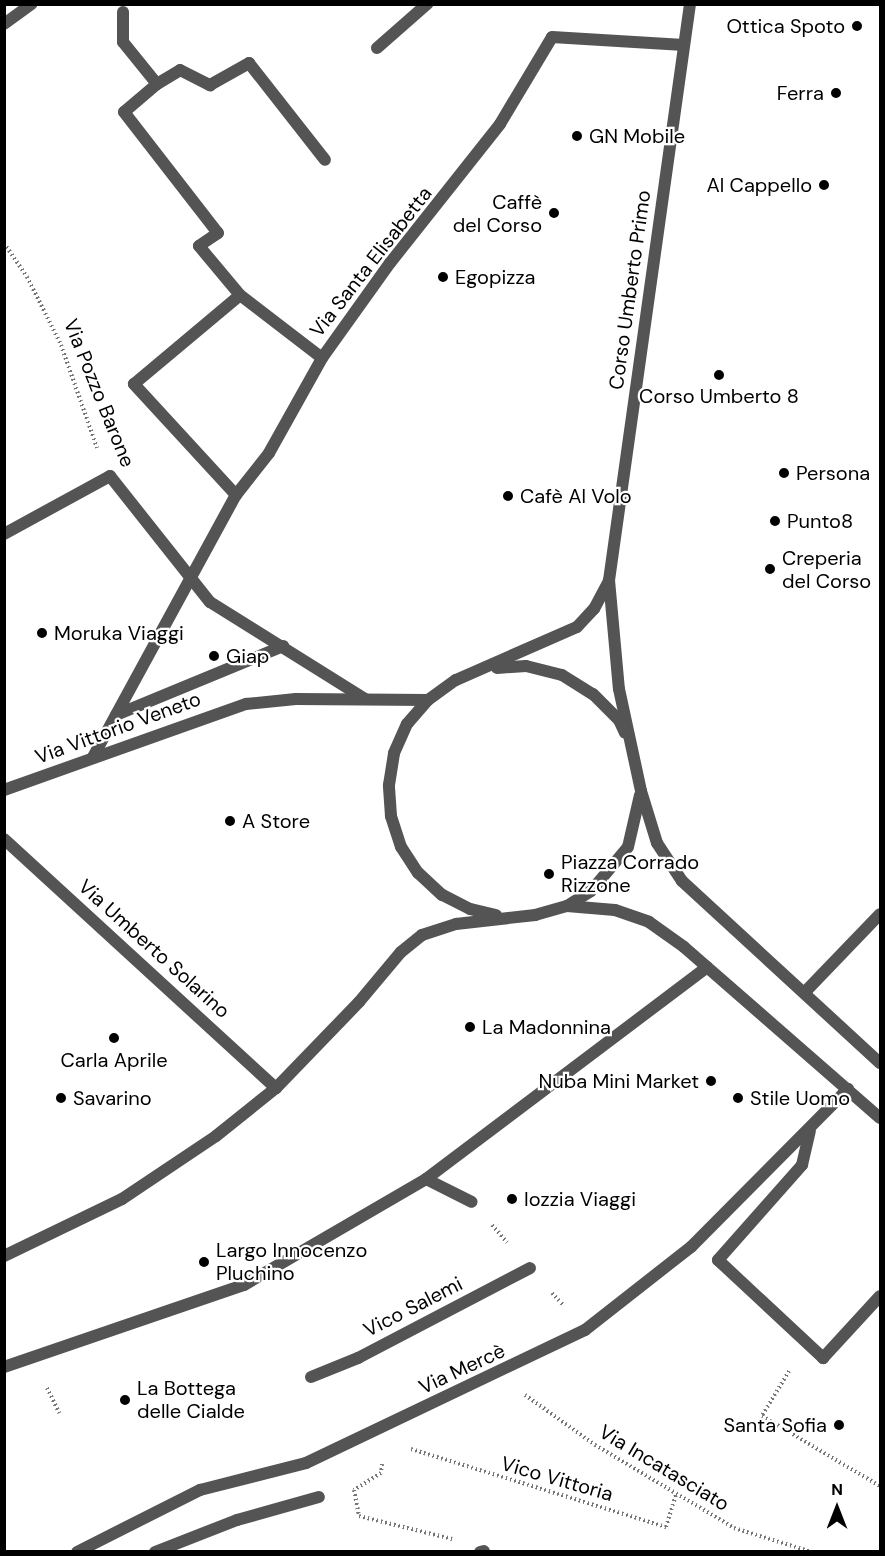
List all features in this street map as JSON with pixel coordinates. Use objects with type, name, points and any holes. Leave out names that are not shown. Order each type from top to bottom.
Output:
[{"type":"street","points":[[4,24],[32,4]]},
{"type":"street","points":[[377,48],[427,4]]},
{"type":"street","name":"Corso Umberto Primo","points":[[609,580],[690,4]]},
{"type":"street","points":[[123,12],[123,42],[157,84],[180,70],[210,85],[249,63],[325,160]]},
{"type":"street","name":"Via Santa Elisabetta","points":[[157,84],[124,112],[218,232],[199,246],[240,295],[322,357],[390,263],[500,124],[552,37],[684,45]]},
{"type":"street","points":[[236,495],[134,384],[240,295]]},
{"type":"street","points":[[93,757],[236,495],[269,453],[322,357]]},
{"type":"street","points":[[4,534],[110,476]]},
{"type":"street","name":"Via Pozzo Barone","points":[[110,476],[210,602],[365,699]]},
{"type":"street","points":[[501,916],[470,909],[442,895],[418,873],[400,847],[390,806],[394,753],[407,724],[428,700],[456,680],[490,668],[577,627],[594,609],[609,580]]},
{"type":"street","points":[[609,580],[619,689],[635,753],[641,791],[657,843],[682,881],[880,1063]]},
{"type":"street","points":[[116,715],[283,646]]},
{"type":"street","points":[[490,668],[526,666],[562,675],[593,694],[619,720],[635,753]]},
{"type":"street","name":"Via Vittorio Veneto","points":[[4,790],[246,704],[365,699],[396,703],[428,700]]},
{"type":"street","points":[[4,1256],[122,1198],[216,1136],[276,1088],[359,1002],[400,952],[422,935],[456,924],[501,916],[535,915],[567,906],[591,891],[628,847],[637,819],[641,791]]},
{"type":"street","name":"Via Umberto Solarino","points":[[4,839],[276,1088]]},
{"type":"street","points":[[567,906],[615,910],[649,922],[706,967],[880,1118]]},
{"type":"street","points":[[805,992],[880,914]]},
{"type":"street","points":[[4,1367],[243,1285],[426,1179],[706,967]]},
{"type":"street","name":"Via Mercè","points":[[77,1551],[200,1490],[306,1463],[585,1330],[691,1247],[810,1131],[848,1089]]},
{"type":"street","points":[[810,1131],[802,1165],[718,1260],[805,1344],[823,1358],[880,1296]]},
{"type":"street","points":[[426,1179],[472,1202]]},
{"type":"street","name":"Vico Salemi","points":[[311,1377],[358,1358],[530,1268]]},
{"type":"street","points":[[155,1551],[237,1520],[319,1497]]},
{"type":"path","name":"Via Pozzo Barone","points":[[4,243],[27,277],[61,345],[83,417],[110,476]]},
{"type":"path","points":[[805,1344],[762,1416],[880,1486]]},
{"type":"path","name":"Via Incatasciato","points":[[521,1392],[595,1445],[734,1528],[812,1551]]},
{"type":"path","name":"Vico Vittoria","points":[[407,1448],[666,1527],[677,1494]]},
{"type":"path","points":[[382,1460],[381,1473],[354,1490],[359,1516],[430,1530],[482,1551]]},
{"type":"place","name":"Ottica Spoto","points":[[857,26]]},
{"type":"place","name":"Ferra","points":[[836,93]]},
{"type":"place","name":"GN Mobile","points":[[577,136]]},
{"type":"place","name":"Al Cappello","points":[[824,185]]},
{"type":"place","name":"Caffè del Corso","points":[[554,213]]},
{"type":"place","name":"Egopizza","points":[[443,277]]},
{"type":"place","name":"Corso Umberto 8","points":[[719,375]]},
{"type":"place","name":"Persona","points":[[784,473]]},
{"type":"place","name":"Cafè Al Volo","points":[[508,496]]},
{"type":"place","name":"Punto8","points":[[775,521]]},
{"type":"place","name":"Creperia del Corso","points":[[770,569]]},
{"type":"place","name":"Moruka Viaggi","points":[[42,633]]},
{"type":"place","name":"Giap","points":[[214,656]]},
{"type":"place","name":"A Store","points":[[230,821]]},
{"type":"place","name":"Piazza Corrado Rizzone","points":[[549,874]]},
{"type":"place","name":"La Madonnina","points":[[470,1027]]},
{"type":"place","name":"Carla Aprile","points":[[114,1038]]},
{"type":"place","name":"Nuba Mini Market","points":[[711,1081]]},
{"type":"place","name":"Savarino","points":[[61,1098]]},
{"type":"place","name":"Stile Uomo","points":[[738,1098]]},
{"type":"place","name":"Iozzia Viaggi","points":[[512,1199]]},
{"type":"place","name":"Largo Innocenzo Pluchino","points":[[204,1262]]},
{"type":"place","name":"La Bottega delle Cialde","points":[[125,1400]]},
{"type":"place","name":"Santa Sofia","points":[[839,1425]]}]
